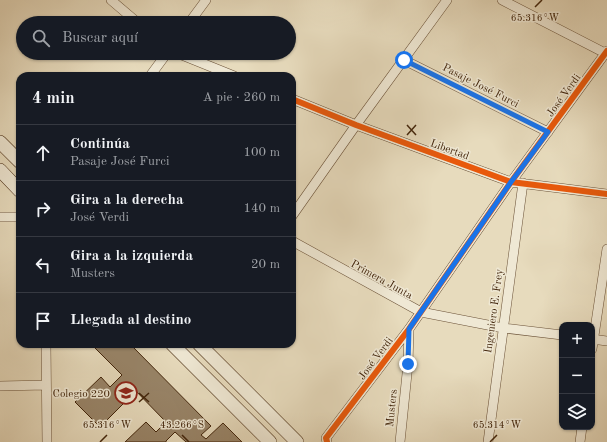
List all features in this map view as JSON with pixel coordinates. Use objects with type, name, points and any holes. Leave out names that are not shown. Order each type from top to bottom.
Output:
[{"type":"street","points":[[111,0],[130,16]]},
{"type":"street","points":[[194,16],[206,0]]},
{"type":"street","points":[[296,210],[447,0]]},
{"type":"street","points":[[502,0],[606,53]]},
{"type":"street","name":"José Verdi","points":[[326,442],[326,438],[409,329],[511,182],[606,53]]},
{"type":"street","points":[[153,72],[162,60]]},
{"type":"street","points":[[194,60],[224,72]]},
{"type":"street","name":"Pasaje José Furci","points":[[404,60],[548,132]]},
{"type":"street","name":"Libertad","points":[[296,101],[356,125],[511,182],[607,194]]},
{"type":"street","points":[[0,142],[16,158]]},
{"type":"street","points":[[0,170],[16,186]]},
{"type":"street","name":"Ingeniero E. Frey","points":[[488,442],[522,183]]},
{"type":"street","points":[[0,217],[16,217]]},
{"type":"street","name":"Primera Junta","points":[[296,243],[421,312],[503,328],[559,335]]},
{"type":"street","points":[[595,326],[607,249]]},
{"type":"street","name":"Musters","points":[[400,442],[408,364],[409,329]]},
{"type":"street","points":[[595,339],[607,341]]},
{"type":"street","points":[[46,348],[47,442]]},
{"type":"street","points":[[176,348],[270,442]]},
{"type":"street","points":[[203,348],[297,442]]},
{"type":"street","points":[[0,386],[46,385]]},
{"type":"street","points":[[580,442],[582,430]]},
{"type":"building","points":[[95,348],[134,348],[211,426],[201,435],[206,439],[223,423],[242,442],[186,442],[175,432],[166,442],[125,442],[146,422],[156,432],[166,422],[131,386],[120,397],[125,402],[100,427],[75,402],[101,377],[110,387],[122,375]]},
{"type":"cycle path","points":[[327,442],[326,438],[409,329],[511,182],[607,51]]},
{"type":"cycle path","points":[[296,101],[356,125],[511,182],[607,194]]},
{"type":"place","name":"Colegio 220","points":[[126,393]]},
{"type":"route","points":[[404,60],[548,132],[511,182],[409,329],[408,364]]}]
